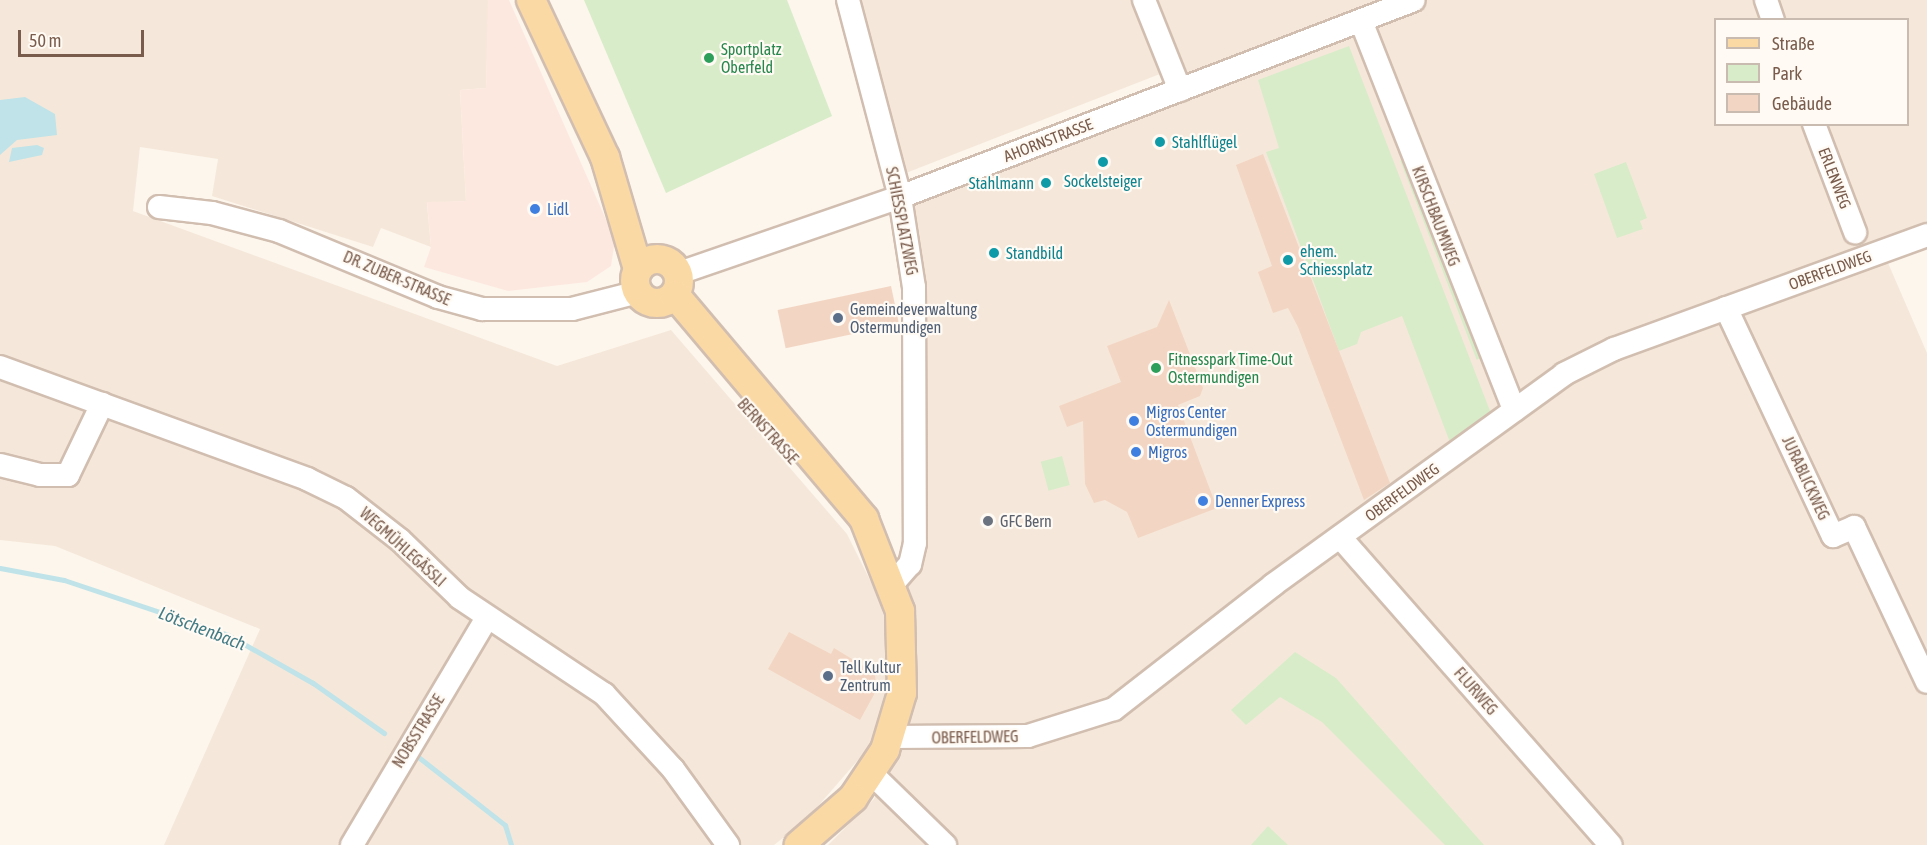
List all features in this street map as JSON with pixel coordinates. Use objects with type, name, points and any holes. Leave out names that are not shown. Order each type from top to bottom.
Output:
[{"type":"main road","name":"BERNSTRASSE","points":[[531,0],[657,282],[878,555],[892,585],[905,645],[902,693],[890,737],[872,774],[837,816],[799,845]]},
{"type":"street","name":"SCHIESSPLATZWEG","points":[[848,0],[900,197],[912,270],[918,357],[915,543],[910,564],[892,585]]},
{"type":"street","points":[[1144,0],[1180,90]]},
{"type":"street","name":"AHORNSTRASSE","points":[[657,282],[900,197],[1414,0]]},
{"type":"street","points":[[1766,0],[1772,18]]},
{"type":"street","name":"KIRSCHBAUMWEG","points":[[1361,21],[1514,410]]},
{"type":"street","name":"ERLENWEG","points":[[1815,126],[1855,232]]},
{"type":"street","name":"DR. ZUBER-STRASSE","points":[[159,207],[212,213],[279,231],[438,297],[482,309],[572,309],[657,282]]},
{"type":"street","name":"OBERFELDWEG","points":[[890,737],[1028,736],[1114,709],[1340,537],[1514,410],[1587,362],[1726,308],[1927,235]]},
{"type":"street","name":"JURABLICKWEG","points":[[1726,308],[1833,536],[1854,527],[1927,682]]},
{"type":"street","name":"WEGMÜHLEGÄSSLI","points":[[0,367],[330,489],[374,519],[487,618],[567,667],[630,718],[728,845]]},
{"type":"street","points":[[0,465],[40,476],[68,475],[102,404]]},
{"type":"street","name":"FLURWEG","points":[[1340,537],[1611,845]]},
{"type":"street","name":"NOBSSTRASSE","points":[[352,845],[487,618]]},
{"type":"street","points":[[872,774],[945,845]]},
{"type":"shaded area","points":[[0,0],[489,0],[486,88],[460,90],[466,201],[427,203],[431,247],[381,228],[373,247],[212,196],[218,159],[140,147],[133,211],[557,366],[671,330],[847,534],[876,592],[893,643],[893,687],[871,745],[806,820],[774,845],[164,845],[260,629],[55,546],[0,540]]},
{"type":"shaded area","points":[[488,0],[509,0],[615,240],[611,266],[587,282],[508,291],[424,267],[431,247],[427,202],[466,201],[460,90],[486,88]]},
{"type":"shaded area","points":[[858,0],[1131,0],[1160,74],[906,173]]},
{"type":"shaded area","points":[[1144,0],[1927,0],[1927,242],[1885,256],[1927,353],[1927,845],[828,845],[874,799],[911,714],[912,652],[900,590],[916,543],[898,190],[1177,83]]},
{"type":"green space","name":"Sportplatz Oberfeld","points":[[584,0],[787,0],[832,116],[666,193]]},
{"type":"green space","points":[[1349,46],[1492,416],[1451,445],[1402,316],[1361,332],[1357,344],[1339,351],[1266,152],[1279,148],[1258,80]]},
{"type":"green space","points":[[1405,159],[1481,358],[1477,360],[1400,161]]},
{"type":"green space","points":[[1626,162],[1647,218],[1640,221],[1643,229],[1617,238],[1594,174]]},
{"type":"green space","points":[[1062,456],[1070,485],[1049,491],[1041,462]]},
{"type":"green space","points":[[1295,652],[1336,678],[1484,845],[1445,845],[1322,722],[1280,697],[1246,725],[1231,710]]},
{"type":"green space","points":[[1268,826],[1288,845],[1251,845]]},
{"type":"water","points":[[25,97],[55,114],[57,135],[17,140],[0,155],[0,100]]},
{"type":"water","points":[[37,145],[44,148],[42,155],[9,162],[12,148]]},
{"type":"building","name":"ehem. Schiessplatz","points":[[1263,154],[1390,483],[1364,500],[1298,327],[1288,308],[1273,313],[1258,272],[1272,266],[1236,165]]},
{"type":"building","name":"Gemeindeverwaltung Ostermundigen","points":[[891,286],[899,324],[786,348],[778,310]]},
{"type":"building","name":"Migros Center Ostermundigen","points":[[1169,300],[1203,388],[1200,396],[1178,405],[1217,508],[1138,538],[1127,512],[1105,500],[1094,503],[1085,484],[1083,421],[1067,427],[1059,406],[1121,382],[1107,346],[1157,327]]},
{"type":"building","name":"Tell Kultur Zentrum","points":[[789,632],[831,654],[834,648],[875,673],[876,691],[860,720],[768,669]]},
{"type":"waterway","name":"Lötschenbach","points":[[0,568],[64,580],[228,635],[313,683],[384,733]]},
{"type":"waterway","name":"Lötschenbach","points":[[417,756],[505,825],[511,845]]},
{"type":"place","name":"Sportplatz Oberfeld","points":[[709,58]]},
{"type":"place","name":"Stahlflügel","points":[[1160,142]]},
{"type":"place","name":"Sockelsteiger","points":[[1103,162]]},
{"type":"place","name":"Stahlmann","points":[[1046,183]]},
{"type":"place","name":"Lidl","points":[[535,209]]},
{"type":"place","name":"Standbild","points":[[994,253]]},
{"type":"place","name":"ehem. Schiessplatz","points":[[1288,260]]},
{"type":"place","name":"Gemeindeverwaltung Ostermundigen","points":[[838,318]]},
{"type":"place","name":"Fitnesspark Time-Out Ostermundigen","points":[[1156,368]]},
{"type":"place","name":"Migros Center Ostermundigen","points":[[1134,421]]},
{"type":"place","name":"Migros","points":[[1136,452]]},
{"type":"place","name":"Denner Express","points":[[1203,501]]},
{"type":"place","name":"GFC Bern","points":[[988,521]]},
{"type":"place","name":"Tell Kultur Zentrum","points":[[828,676]]}]
